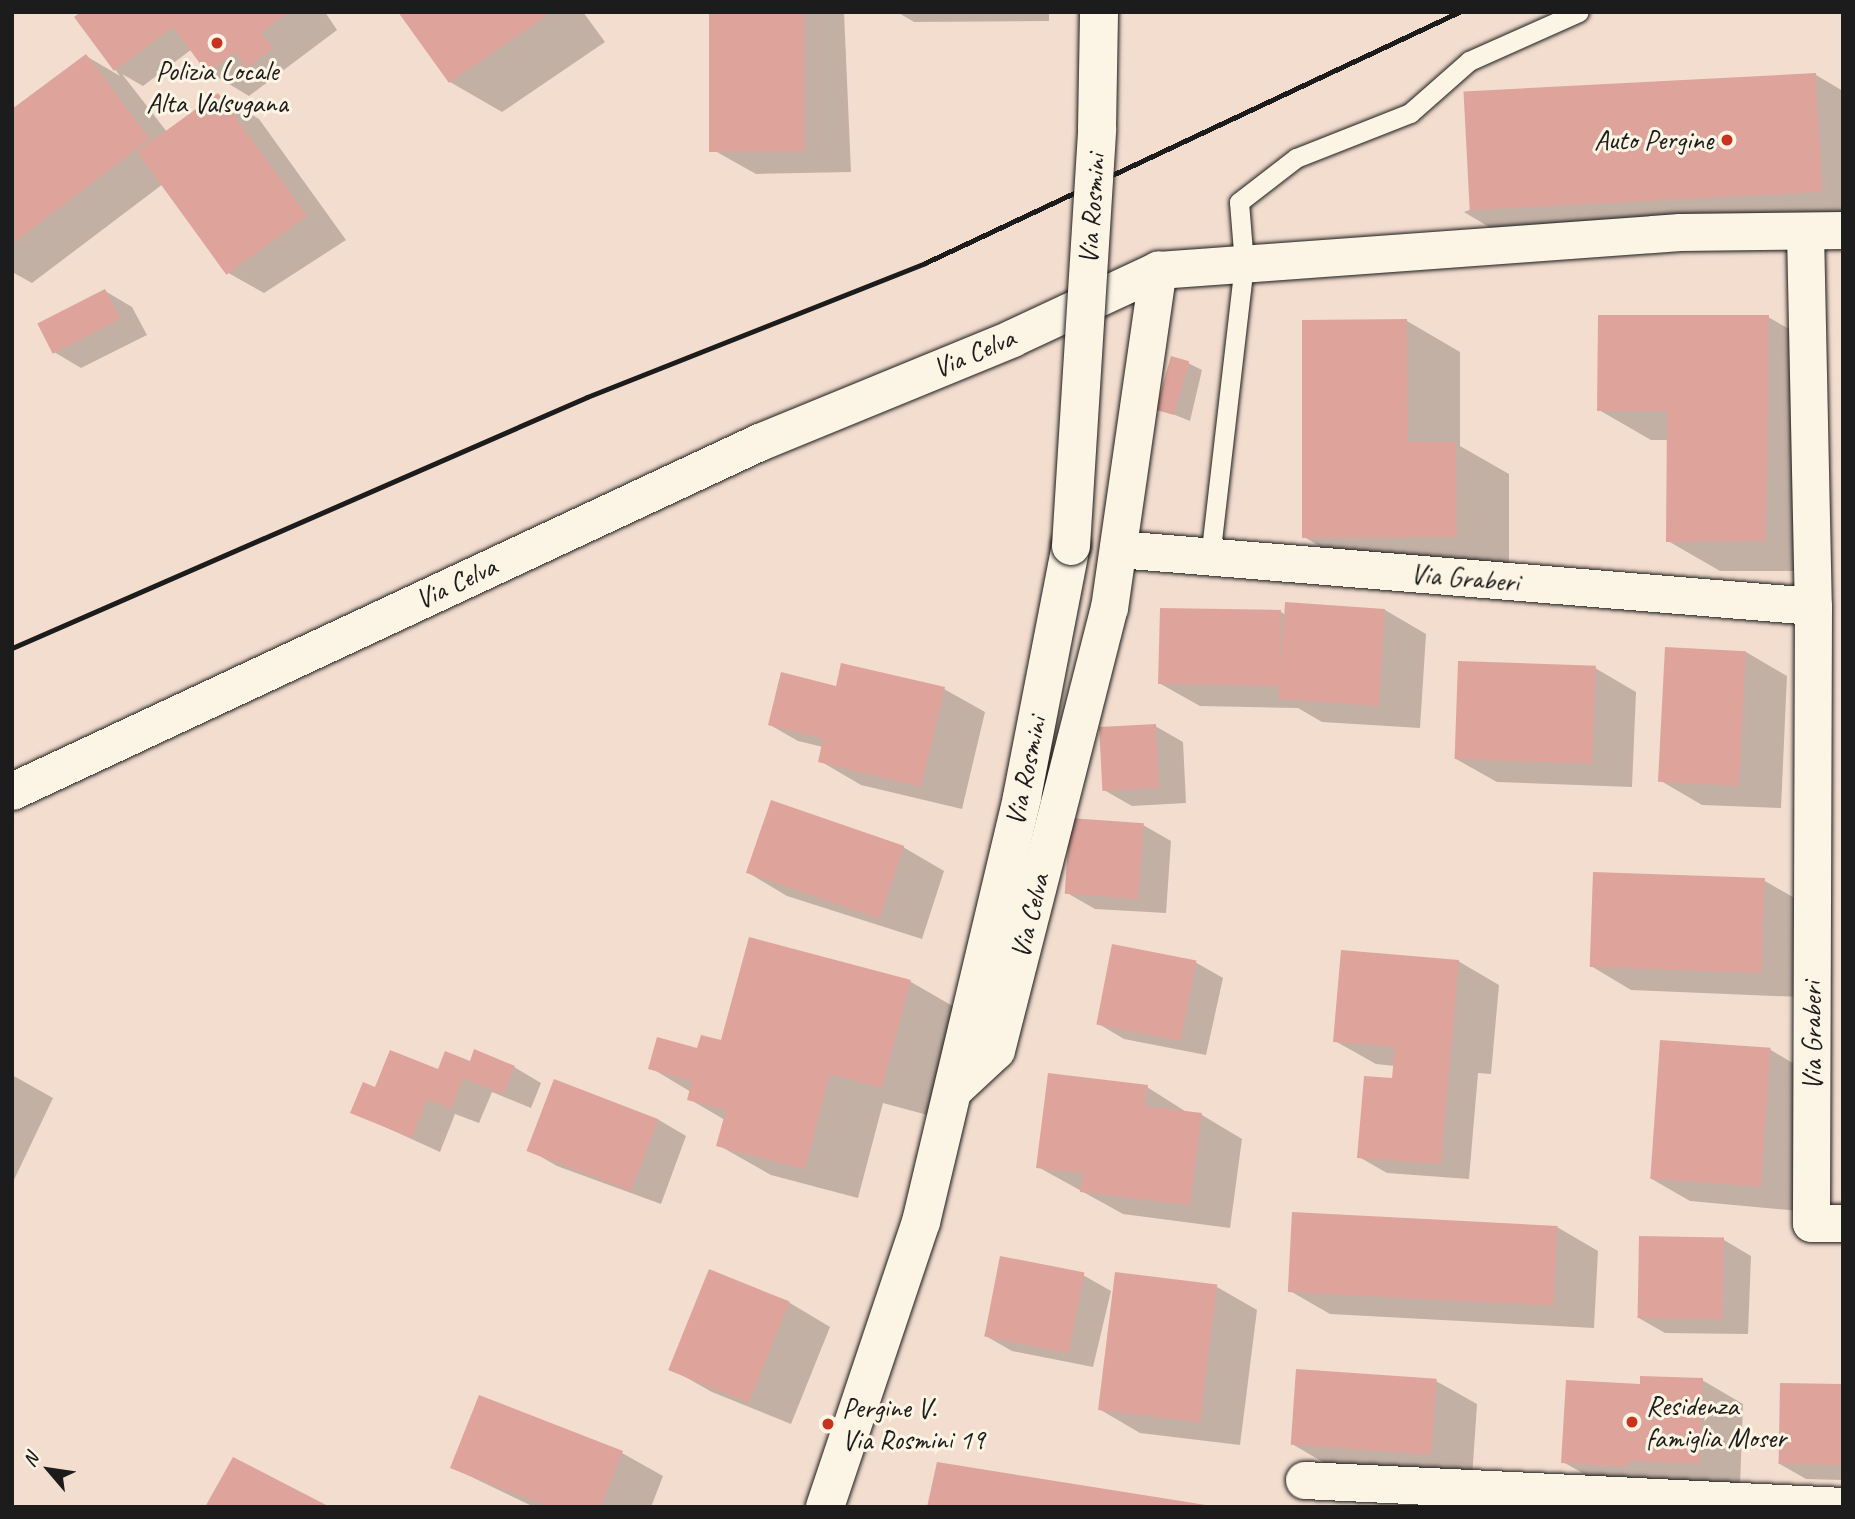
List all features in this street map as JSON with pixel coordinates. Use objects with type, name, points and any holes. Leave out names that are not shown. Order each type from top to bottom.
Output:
[{"type":"street","name":"Via Rosmini","points":[[825,1507],[920,1222],[1022,797],[1071,546],[1097,129],[1098,12]]},
{"type":"street","points":[[1158,270],[1680,232],[1843,230]]},
{"type":"street","name":"Via Graberi","points":[[1805,232],[1813,606],[1811,1223],[1843,1223]]},
{"type":"street","name":"Via Celva","points":[[954,1089],[996,1050],[1109,608],[1158,270]]},
{"type":"street","name":"Via Celva","points":[[12,791],[760,442],[1012,338],[1158,270]]},
{"type":"street","name":"Via Graberi","points":[[1118,549],[1813,606]]},
{"type":"street","points":[[1304,1480],[1843,1506]]},
{"type":"lane","points":[[1210,558],[1244,264],[1239,202],[1296,158],[1410,113],[1468,61],[1579,12]]},
{"type":"building","points":[[81,12],[289,12],[261,33],[273,48],[247,68],[235,52],[207,73],[173,27],[114,71],[74,17]]},
{"type":"building","points":[[398,12],[552,12],[449,83]]},
{"type":"building","points":[[709,12],[805,12],[805,152],[709,152]]},
{"type":"building","points":[[86,54],[150,139],[12,244],[12,109]]},
{"type":"building","points":[[1816,73],[1822,192],[1470,210],[1463,91]]},
{"type":"building","points":[[218,93],[307,216],[226,275],[137,152]]},
{"type":"building","points":[[105,289],[120,319],[53,354],[37,324]]},
{"type":"building","points":[[1598,315],[1769,315],[1766,541],[1666,542],[1667,411],[1597,411]]},
{"type":"building","points":[[1407,319],[1408,442],[1456,442],[1457,537],[1302,538],[1302,320]]},
{"type":"building","points":[[1171,356],[1189,361],[1174,415],[1156,410]]},
{"type":"building","points":[[1285,602],[1385,609],[1379,706],[1279,699],[1279,686],[1158,684],[1160,608],[1281,610],[1281,668]]},
{"type":"building","points":[[1665,647],[1746,651],[1739,786],[1658,782]]},
{"type":"building","points":[[1458,661],[1596,666],[1592,764],[1455,759]]},
{"type":"building","points":[[841,663],[945,687],[921,787],[818,762],[823,739],[768,725],[781,672],[836,686]]},
{"type":"building","points":[[1156,724],[1159,788],[1102,791],[1099,727]]},
{"type":"building","points":[[771,800],[904,846],[879,919],[746,873]]},
{"type":"building","points":[[1070,818],[1144,823],[1139,899],[1065,894]]},
{"type":"building","points":[[1593,872],[1765,878],[1762,973],[1590,967]]},
{"type":"building","points":[[749,937],[911,980],[882,1088],[830,1074],[805,1169],[716,1146],[726,1110],[687,1100],[692,1081],[648,1069],[657,1037],[697,1048],[701,1035],[721,1040]]},
{"type":"building","points":[[1112,944],[1196,960],[1181,1041],[1096,1024]]},
{"type":"building","points":[[1341,950],[1459,960],[1441,1164],[1357,1158],[1364,1076],[1392,1078],[1395,1047],[1333,1042]]},
{"type":"building","points":[[1660,1040],[1771,1048],[1761,1186],[1650,1179]]},
{"type":"building","points":[[474,1049],[515,1066],[503,1094],[463,1078],[451,1109],[427,1099],[412,1138],[350,1113],[363,1082],[375,1087],[390,1050],[438,1069],[445,1051],[470,1061]]},
{"type":"building","points":[[1048,1073],[1148,1085],[1145,1106],[1202,1113],[1190,1205],[1080,1192],[1083,1173],[1036,1168]]},
{"type":"building","points":[[554,1079],[659,1119],[631,1191],[526,1151]]},
{"type":"building","points":[[1292,1212],[1558,1226],[1553,1306],[1288,1292]]},
{"type":"building","points":[[1639,1236],[1724,1237],[1723,1319],[1638,1318]]},
{"type":"building","points":[[1000,1256],[1084,1272],[1069,1353],[984,1336]]},
{"type":"building","points":[[709,1269],[790,1302],[749,1403],[668,1370]]},
{"type":"building","points":[[1115,1272],[1217,1285],[1200,1423],[1098,1410]]},
{"type":"building","points":[[1296,1369],[1437,1379],[1431,1455],[1291,1445]]},
{"type":"building","name":"Residenza famiglia Moser","points":[[1640,1376],[1703,1378],[1700,1464],[1629,1461],[1627,1467],[1561,1463],[1566,1380],[1640,1384]]},
{"type":"building","points":[[1780,1383],[1843,1384],[1842,1465],[1779,1464]]},
{"type":"building","points":[[479,1395],[623,1451],[601,1507],[549,1507],[450,1468]]},
{"type":"building","points":[[233,1457],[330,1507],[205,1507]]},
{"type":"building","points":[[937,1462],[1206,1505],[1206,1507],[927,1507]]},
{"type":"railway","points":[[12,648],[587,397],[925,263],[1459,12]]},
{"type":"place","name":"Polizia Locale Alta Valsugana","points":[[217,43]]},
{"type":"place","name":"Auto Pergine","points":[[1727,140]]},
{"type":"place","name":"Residenza famiglia Moser","points":[[1632,1422]]},
{"type":"place","name":"Pergine V. Via Rosmini 19","points":[[828,1424]]}]
